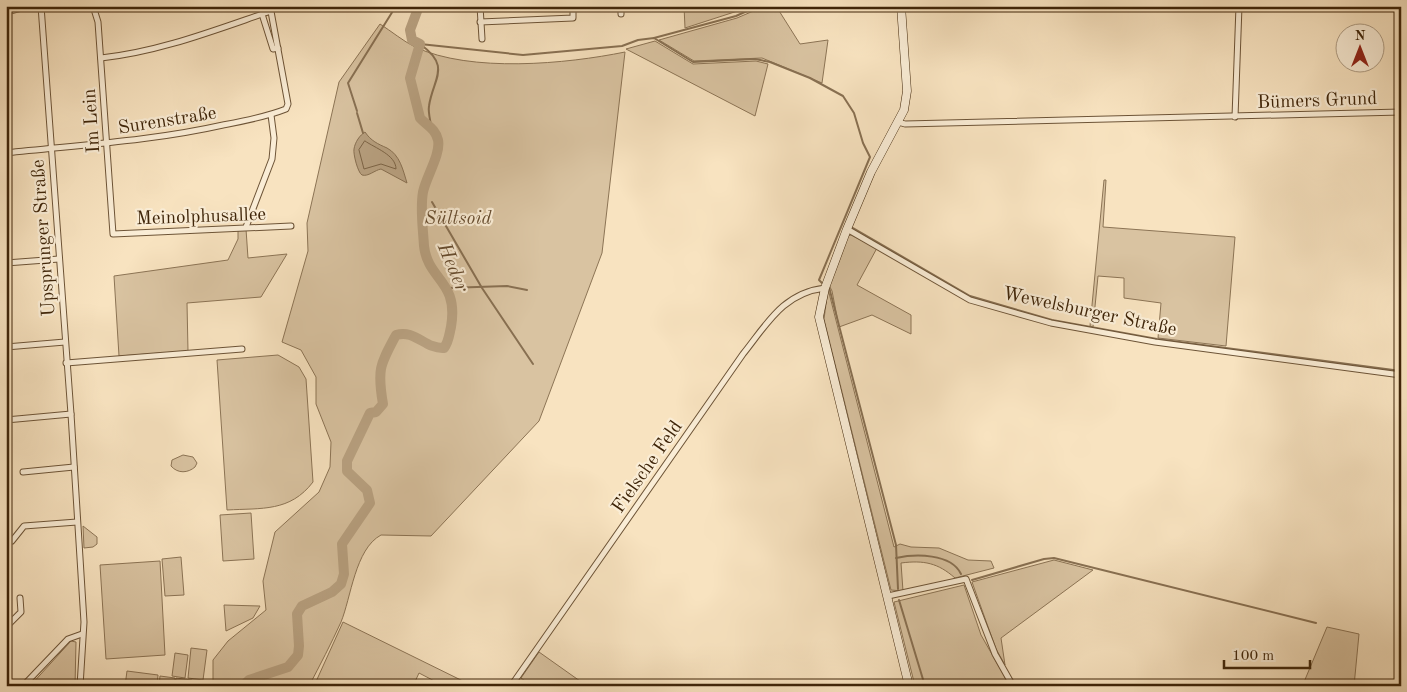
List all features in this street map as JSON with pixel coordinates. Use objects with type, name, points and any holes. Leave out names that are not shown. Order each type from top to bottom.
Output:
[{"type":"main road","points":[[901,6],[907,91],[904,110],[871,172],[847,229],[825,288],[819,317],[910,686]]},
{"type":"street","points":[[6,12],[29,6]]},
{"type":"street","name":"Upsprunger Straße","points":[[41,6],[71,414],[82,634],[80,686]]},
{"type":"street","name":"Im Lein","points":[[93,6],[98,22],[112,234]]},
{"type":"street","points":[[480,6],[482,39]]},
{"type":"street","points":[[480,22],[573,18],[574,6]]},
{"type":"street","points":[[621,6],[621,14]]},
{"type":"street","points":[[1235,116],[1239,6]]},
{"type":"street","points":[[100,58],[124,56],[163,46],[262,14],[270,9],[278,48],[272,49],[262,14]]},
{"type":"street","name":"Surenstraße","points":[[6,153],[107,144],[194,132],[271,115],[286,109],[288,104],[278,48]]},
{"type":"street","name":"Bümers Grund","points":[[898,122],[904,124],[1401,112]]},
{"type":"street","points":[[246,227],[272,158],[274,138],[271,115]]},
{"type":"street","name":"Meinolphusallee","points":[[112,234],[291,226]]},
{"type":"street","name":"Wewelsburger Straße","points":[[847,229],[970,300],[1051,323],[1155,342],[1401,375]]},
{"type":"street","points":[[6,263],[59,259]]},
{"type":"street","name":"Fielsche Feld","points":[[511,686],[743,354],[781,308],[794,296],[804,291],[825,288]]},
{"type":"street","points":[[6,347],[65,342]]},
{"type":"street","points":[[66,363],[242,349]]},
{"type":"street","points":[[6,420],[71,414]]},
{"type":"street","points":[[24,472],[74,467]]},
{"type":"street","points":[[12,540],[24,526],[77,522]]},
{"type":"street","points":[[888,596],[966,579],[992,648],[1013,686]]},
{"type":"street","points":[[6,627],[21,612],[20,598]]},
{"type":"street","points":[[23,686],[68,639],[82,634]]},
{"type":"green space","points":[[684,6],[753,6],[685,28]]},
{"type":"green space","points":[[765,6],[776,6],[800,44],[828,40],[822,83],[762,58],[694,61],[659,40],[737,18]]},
{"type":"green space","name":"Sültsoid","points":[[380,24],[415,47],[438,55],[463,60],[490,63],[547,63],[625,52],[602,253],[539,421],[431,536],[381,535],[372,542],[360,562],[341,622],[309,686],[213,686],[213,660],[228,641],[266,610],[263,581],[275,532],[319,492],[330,467],[331,442],[316,404],[316,377],[301,350],[282,342],[308,251],[307,223],[339,82]]},
{"type":"green space","points":[[655,41],[693,64],[756,61],[768,64],[755,116],[626,49]]},
{"type":"green space","points":[[1104,180],[1106,180],[1103,227],[1235,237],[1226,346],[1158,338],[1161,303],[1124,298],[1124,278],[1098,276],[1093,327],[1090,326]]},
{"type":"green space","points":[[238,229],[246,229],[248,258],[287,254],[261,297],[187,303],[188,351],[119,356],[114,276],[228,260],[238,239]]},
{"type":"green space","points":[[851,235],[877,248],[857,285],[911,315],[911,334],[872,315],[839,327],[832,291],[829,285],[847,236]]},
{"type":"green space","points":[[828,289],[894,547],[900,544],[911,547],[939,548],[968,560],[991,561],[994,568],[955,578],[943,569],[924,562],[901,563],[903,591],[891,590],[824,319]]},
{"type":"green space","points":[[278,355],[299,367],[306,379],[313,482],[304,492],[285,504],[264,508],[227,510],[217,360]]},
{"type":"green space","points":[[183,455],[193,457],[197,463],[195,467],[183,472],[171,466],[172,460]]},
{"type":"green space","points":[[251,513],[254,559],[223,561],[220,515]]},
{"type":"green space","points":[[83,526],[97,537],[97,544],[93,547],[84,548]]},
{"type":"green space","points":[[181,557],[184,595],[165,596],[162,559]]},
{"type":"green space","points":[[1054,560],[1093,570],[1001,638],[1005,665],[996,649],[972,582]]},
{"type":"green space","points":[[160,561],[165,655],[106,659],[100,565]]},
{"type":"green space","points":[[964,585],[981,635],[1010,686],[915,686],[894,602]]},
{"type":"green space","points":[[224,605],[260,606],[253,618],[226,631]]},
{"type":"green space","points":[[343,622],[473,686],[444,686],[419,673],[413,686],[314,686]]},
{"type":"green space","points":[[1327,627],[1359,634],[1354,686],[1304,682]]},
{"type":"green space","points":[[71,641],[76,642],[75,686],[30,686]]},
{"type":"green space","points":[[191,648],[207,650],[203,680],[188,678]]},
{"type":"green space","points":[[539,652],[587,686],[532,686],[521,678]]},
{"type":"green space","points":[[175,653],[188,655],[185,678],[172,676]]},
{"type":"green space","points":[[127,671],[158,675],[157,686],[125,686]]},
{"type":"green space","points":[[160,676],[175,678],[175,686],[159,686]]},
{"type":"green space","points":[[176,678],[192,680],[191,686],[175,686]]},
{"type":"water","points":[[365,132],[372,140],[395,155],[407,183],[381,169],[367,175],[360,174],[354,149],[358,139]]},
{"type":"waterway","points":[[357,111],[348,83],[396,6]]},
{"type":"waterway","name":"Heder","points":[[243,686],[249,680],[288,667],[298,655],[297,614],[302,606],[332,592],[341,584],[344,574],[342,544],[370,503],[367,490],[347,471],[347,461],[370,413],[376,412],[383,404],[380,383],[381,368],[396,335],[409,335],[431,346],[444,348],[449,338],[452,311],[451,299],[431,267],[424,246],[422,198],[437,152],[438,140],[431,128],[420,118],[410,78],[420,44],[412,40],[410,30],[419,6]]},
{"type":"waterway","points":[[654,38],[736,16],[758,6]]},
{"type":"waterway","points":[[420,44],[523,55],[622,46],[638,40],[654,38],[693,62],[755,59],[770,62],[810,78],[843,96],[854,113],[863,143],[870,157],[819,280],[822,283]]},
{"type":"waterway","name":"Heder","points":[[420,44],[430,52],[438,66],[438,73],[429,106],[431,125]]},
{"type":"waterway","points":[[357,113],[363,133]]},
{"type":"waterway","points":[[432,202],[482,288],[533,364]]},
{"type":"waterway","points":[[853,228],[970,296],[1052,320],[1157,339],[1401,371]]},
{"type":"waterway","points":[[447,288],[507,286],[527,290]]},
{"type":"waterway","points":[[829,287],[896,545],[898,589]]},
{"type":"waterway","points":[[896,558],[922,556],[941,559],[956,567],[961,574]]},
{"type":"waterway","points":[[972,580],[1044,559],[1054,558],[1316,623]]},
{"type":"waterway","points":[[899,600],[925,686]]}]
